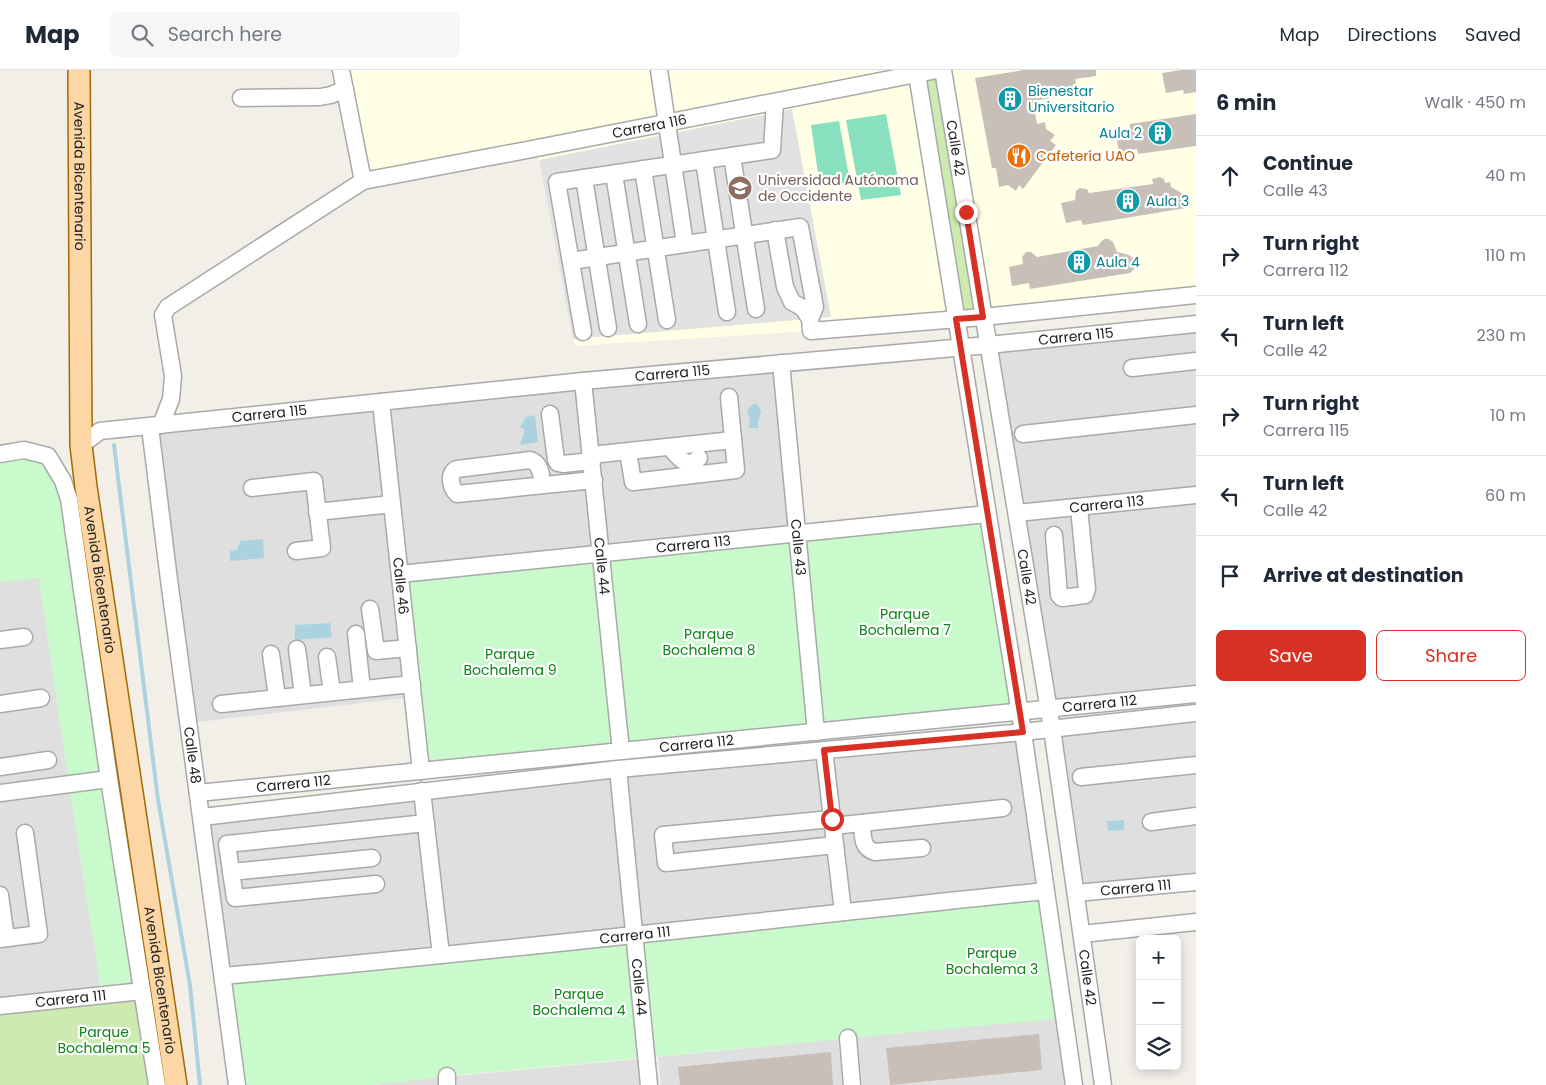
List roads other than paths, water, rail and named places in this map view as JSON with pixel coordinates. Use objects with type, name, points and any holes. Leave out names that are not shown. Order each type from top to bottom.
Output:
[{"type":"main road","name":"Avenida Bicentenario","points":[[79,70],[81,445],[176,1085]]},
{"type":"street","points":[[155,426],[171,399],[173,376],[163,315],[168,307],[363,181],[341,70]]},
{"type":"street","points":[[659,70],[685,244]]},
{"type":"street","name":"Carrera 116","points":[[363,181],[936,70]]},
{"type":"street","name":"Calle 42","points":[[943,70],[1049,709],[1103,1085]]},
{"type":"street","name":"Calle 42","points":[[917,74],[1023,732],[1074,1085]]},
{"type":"street","points":[[241,98],[320,97],[345,89]]},
{"type":"street","points":[[583,332],[557,182],[772,150],[775,102]]},
{"type":"street","points":[[732,156],[756,309]]},
{"type":"street","points":[[704,160],[727,312]]},
{"type":"street","points":[[643,170],[667,320]]},
{"type":"street","points":[[614,174],[638,324]]},
{"type":"street","points":[[584,178],[608,328]]},
{"type":"street","points":[[571,261],[800,227],[815,307],[811,325]]},
{"type":"street","points":[[775,230],[785,287],[792,302],[803,308],[811,325]]},
{"type":"street","name":"Carrera 115","points":[[811,325],[983,317],[1196,295]]},
{"type":"street","name":"Carrera 115","points":[[81,445],[100,431],[584,381],[988,345],[1196,324]]},
{"type":"street","points":[[1132,368],[1196,362]]},
{"type":"street","name":"Calle 43","points":[[781,363],[816,732]]},
{"type":"street","name":"Calle 44","points":[[584,381],[621,751]]},
{"type":"street","points":[[628,452],[633,482],[736,470],[729,397]]},
{"type":"street","name":"Calle 46","points":[[382,402],[421,771]]},
{"type":"street","points":[[550,414],[556,460],[558,463],[563,464],[628,452],[733,440]]},
{"type":"street","points":[[1023,434],[1196,415]]},
{"type":"street","name":"Calle 48","points":[[155,426],[198,793],[237,1085]]},
{"type":"street","points":[[670,447],[680,460],[685,462],[691,463],[699,458]]},
{"type":"street","points":[[0,454],[24,450],[48,456],[63,481],[68,498],[109,779],[157,1085]]},
{"type":"street","points":[[541,474],[539,466],[530,460],[457,469],[453,470],[451,474],[453,489],[458,494],[594,480]]},
{"type":"street","points":[[252,488],[314,481],[322,548],[296,551]]},
{"type":"street","name":"Carrera 113","points":[[1017,513],[1196,495]]},
{"type":"street","points":[[317,512],[392,504]]},
{"type":"street","points":[[1054,535],[1059,595],[1062,598],[1085,595],[1087,589],[1079,508]]},
{"type":"street","name":"Carrera 113","points":[[400,574],[987,514]]},
{"type":"street","points":[[370,609],[376,651],[408,648]]},
{"type":"street","points":[[356,634],[362,689]]},
{"type":"street","points":[[0,640],[24,637]]},
{"type":"street","points":[[297,649],[303,695]]},
{"type":"street","points":[[271,654],[277,698]]},
{"type":"street","points":[[327,657],[332,692]]},
{"type":"street","points":[[221,704],[412,684]]},
{"type":"street","name":"Carrera 112","points":[[198,793],[1196,694]]},
{"type":"street","points":[[0,704],[40,698]]},
{"type":"street","name":"Carrera 112","points":[[202,817],[618,769],[1023,732],[1196,713]]},
{"type":"street","points":[[824,750],[843,912]]},
{"type":"street","points":[[0,767],[48,760]]},
{"type":"street","points":[[1081,778],[1196,765]]},
{"type":"street","name":"Calle 44","points":[[618,769],[649,1085]]},
{"type":"street","points":[[0,793],[109,779]]},
{"type":"street","points":[[422,791],[441,955]]},
{"type":"street","points":[[835,845],[666,863],[663,835],[769,825],[862,823],[1003,808]]},
{"type":"street","points":[[1150,822],[1196,816]]},
{"type":"street","points":[[376,884],[235,898],[227,844],[426,823]]},
{"type":"street","points":[[862,823],[864,846],[868,850],[875,852],[922,848]]},
{"type":"street","points":[[769,825],[772,851]]},
{"type":"street","points":[[0,894],[3,938],[39,934],[25,833]]},
{"type":"street","points":[[231,872],[372,858]]},
{"type":"street","name":"Carrera 111","points":[[1076,893],[1196,882]]},
{"type":"street","name":"Carrera 111","points":[[223,976],[1045,892]]},
{"type":"street","points":[[1082,934],[1196,922]]},
{"type":"street","name":"Carrera 111","points":[[0,1006],[142,991]]},
{"type":"street","points":[[848,1038],[852,1085]]},
{"type":"water","points":[[753,404],[757,404],[761,411],[758,428],[749,428],[750,420],[747,410]]},
{"type":"water","points":[[535,415],[538,442],[520,445],[525,430],[520,427],[526,417]]},
{"type":"water","points":[[263,539],[264,558],[230,561],[230,551],[237,550],[240,541]]},
{"type":"water","points":[[330,623],[332,637],[295,640],[295,625]]},
{"type":"water","points":[[1124,820],[1124,830],[1108,831],[1107,821]]},
{"type":"waterway","points":[[114,445],[158,800],[190,985],[200,1085]]},
{"type":"place","name":"Bienestar Universitario","points":[[1010,99]]},
{"type":"place","name":"Aula 2","points":[[1160,133]]},
{"type":"place","name":"Cafetería UAO","points":[[1019,156]]},
{"type":"place","name":"Universidad Autónoma de Occidente","points":[[740,188]]},
{"type":"place","name":"Aula 3","points":[[1128,201]]},
{"type":"place","name":"Aula 4","points":[[1079,262]]},
{"type":"park label","name":"Parque Bochalema 7","points":[[905,622]]},
{"type":"park label","name":"Parque Bochalema 8","points":[[709,642]]},
{"type":"park label","name":"Parque Bochalema 9","points":[[510,662]]},
{"type":"park label","name":"Parque Bochalema 3","points":[[992,962]]},
{"type":"park label","name":"Parque Bochalema 4","points":[[579,1002]]},
{"type":"park label","name":"Parque Bochalema 5","points":[[104,1040]]}]
